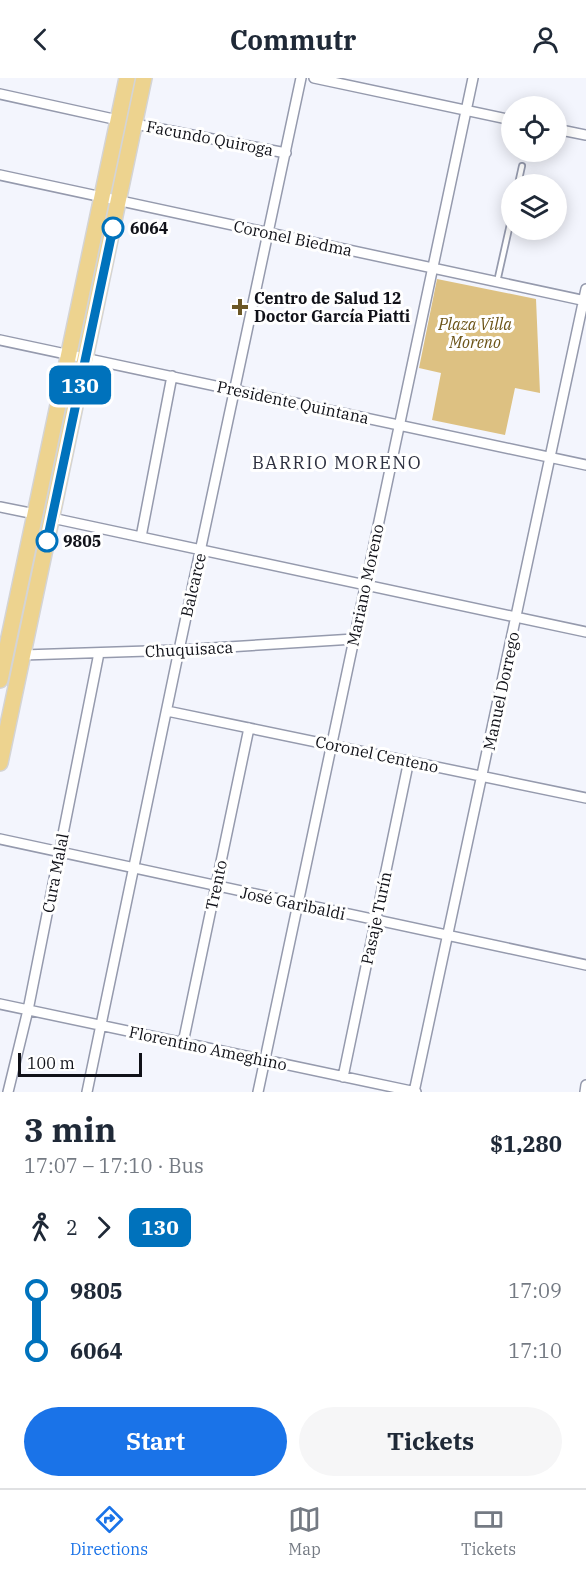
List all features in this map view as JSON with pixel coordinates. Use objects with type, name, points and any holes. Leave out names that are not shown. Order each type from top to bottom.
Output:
[{"type":"main road","points":[[0,680],[3,655],[127,78]]},
{"type":"main road","points":[[0,763],[144,78]]},
{"type":"street","name":"Balcarce","points":[[87,1092],[301,78]]},
{"type":"street","points":[[314,78],[501,118]]},
{"type":"street","name":"Mariano Moreno","points":[[258,1092],[473,78]]},
{"type":"street","points":[[0,94],[118,120]]},
{"type":"street","name":"Facundo Quiroga","points":[[135,124],[286,153]]},
{"type":"street","points":[[567,131],[586,135]]},
{"type":"street","name":"Coronel Biedma","points":[[0,175],[585,301]]},
{"type":"street","name":"Manuel Dorrego","points":[[415,1092],[586,289]]},
{"type":"street","name":"Presidente Quintana","points":[[0,340],[586,465]]},
{"type":"street","points":[[141,537],[172,376]]},
{"type":"street","points":[[0,507],[35,514]]},
{"type":"street","points":[[51,518],[586,632]]},
{"type":"street","name":"Chuquisaca","points":[[23,655],[179,650],[354,639]]},
{"type":"street","name":"Cura Malal","points":[[8,1092],[28,1010],[99,653]]},
{"type":"street","name":"Coronel Centeno","points":[[167,711],[586,798]]},
{"type":"street","name":"Trento","points":[[183,1043],[249,728]]},
{"type":"street","name":"Pasaje Turín","points":[[343,1077],[409,760]]},
{"type":"street","name":"José Garibaldi","points":[[0,839],[586,965]]},
{"type":"street","name":"Florentino Ameghino","points":[[0,1004],[415,1092]]},
{"type":"street","points":[[585,1092],[586,1085]]},
{"type":"lane","points":[[520,174],[522,166]]},
{"type":"lane","points":[[497,282],[506,240]]},
{"type":"green space","name":"Plaza Villa Moreno","points":[[437,279],[536,299],[540,393],[515,388],[505,435],[432,420],[441,373],[419,368]]},
{"type":"bus line","name":"130","points":[[47,541],[113,228]]},
{"type":"place","name":"6064","points":[[113,228]]},
{"type":"place","name":"Centro de Salud 12 Doctor García Piatti","points":[[240,307]]},
{"type":"place","name":"9805","points":[[47,541]]},
{"type":"district","name":"BARRIO MORENO","points":[[337,463]]}]
